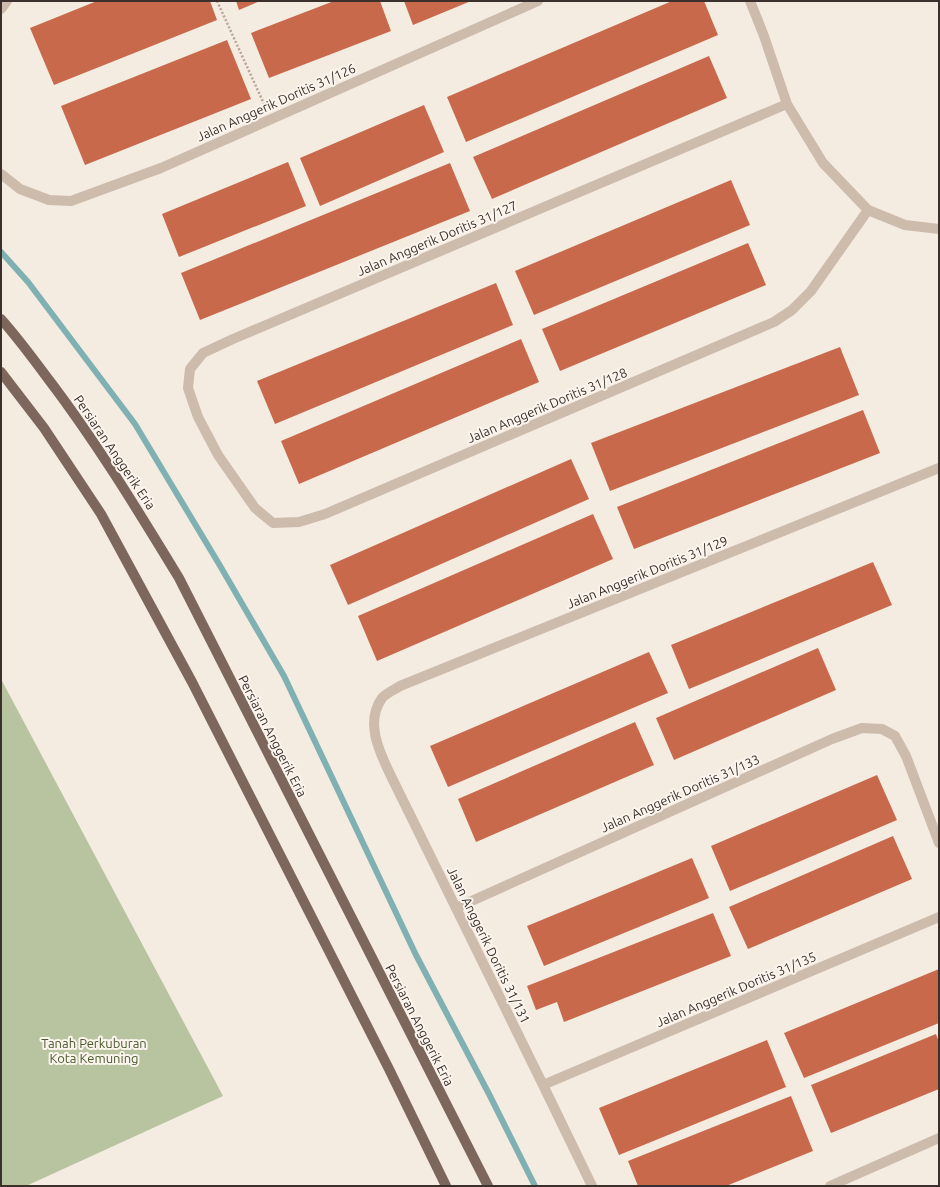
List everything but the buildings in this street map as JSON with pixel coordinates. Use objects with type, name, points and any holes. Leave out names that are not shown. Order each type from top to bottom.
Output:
[{"type":"main road","name":"Persiaran Anggerik Eria","points":[[1,319],[71,408],[126,490],[179,578],[488,1186]]},
{"type":"main road","points":[[1,372],[44,428],[101,514],[192,682],[389,1069],[446,1186]]},
{"type":"street","points":[[1,9],[7,1]]},
{"type":"street","name":"Jalan Anggerik Doritis 31/126","points":[[1,174],[20,189],[49,200],[71,201],[161,168],[538,1]]},
{"type":"street","points":[[750,1],[764,36],[787,104],[823,163],[868,210],[905,226],[939,228]]},
{"type":"street","name":"Jalan Anggerik Doritis 31/127","points":[[218,455],[198,417],[188,388],[190,369],[203,353],[787,104]]},
{"type":"street","name":"Jalan Anggerik Doritis 31/128","points":[[218,455],[255,508],[273,523],[299,522],[325,514],[774,322],[792,310],[811,292],[868,210]]},
{"type":"street","name":"Jalan Anggerik Doritis 31/129","points":[[374,713],[383,697],[400,686],[939,468]]},
{"type":"street","name":"Jalan Anggerik Doritis 31/131","points":[[374,713],[375,732],[381,753],[592,1186]]},
{"type":"street","name":"Jalan Anggerik Doritis 31/133","points":[[456,908],[825,743],[862,728],[882,729],[895,736],[906,756],[939,843]]},
{"type":"street","name":"Jalan Anggerik Doritis 31/135","points":[[543,1085],[939,917]]},
{"type":"street","points":[[830,1186],[939,1138]]},
{"type":"path","points":[[217,1],[271,119]]},
{"type":"green space","name":"Tanah Perkuburan Kota Kemuning","points":[[1,679],[223,1096],[26,1186],[1,1186]]},
{"type":"waterway","points":[[1,252],[28,282],[135,424],[284,676],[416,955],[489,1094],[535,1186]]}]
